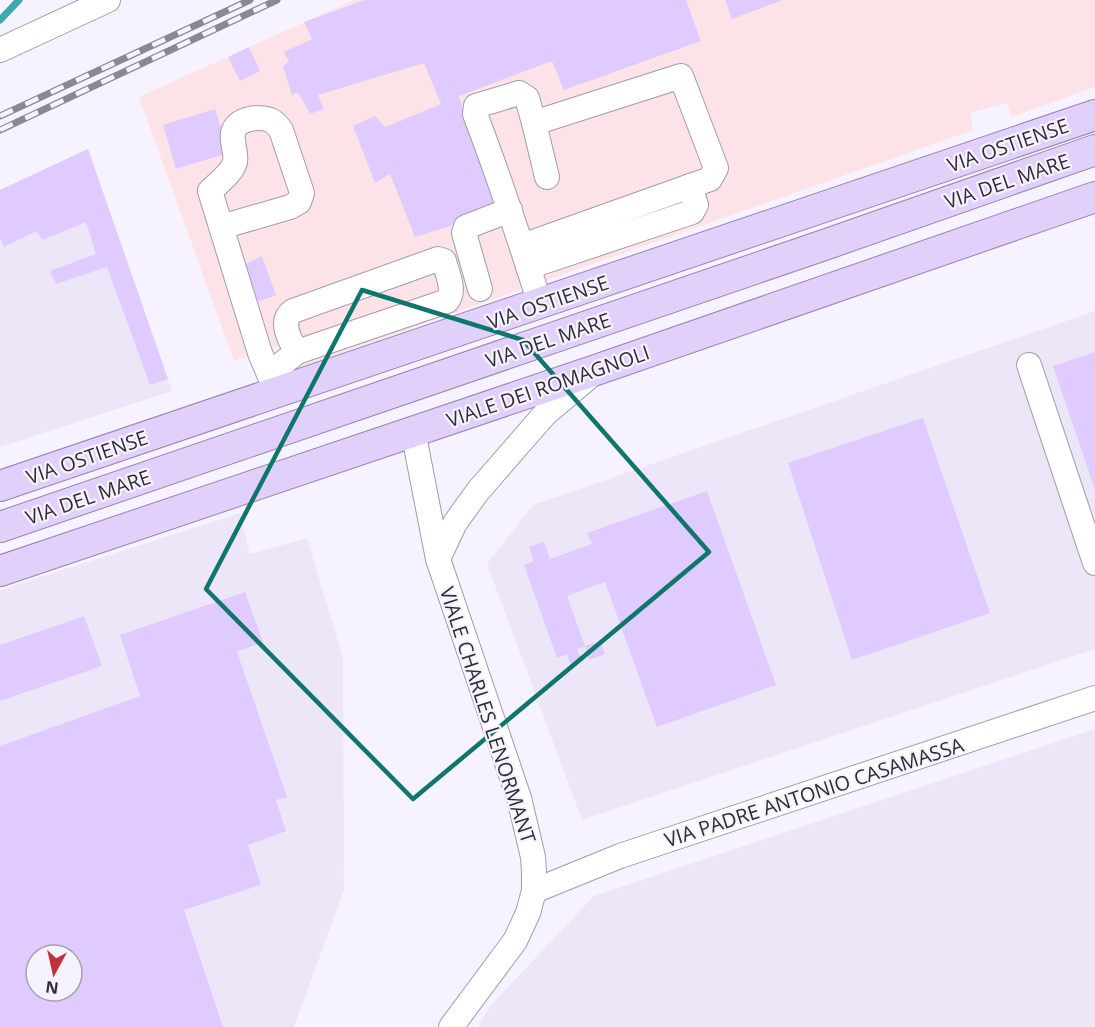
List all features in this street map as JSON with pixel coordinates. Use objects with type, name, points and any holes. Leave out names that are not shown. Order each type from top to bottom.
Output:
[{"type":"main road","name":"VIA OSTIENSE","points":[[0,486],[273,383],[540,304],[1095,115]]},
{"type":"main road","name":"VIA DEL MARE","points":[[0,527],[831,243],[1095,150]]},
{"type":"main road","name":"VIALE DEI ROMAGNOLI","points":[[0,570],[596,370],[1095,197]]},
{"type":"street","points":[[0,50],[93,3]]},
{"type":"street","points":[[525,257],[710,179],[716,168],[681,76],[534,123]]},
{"type":"street","points":[[540,304],[507,201],[475,114],[476,106],[519,93],[527,98],[548,177]]},
{"type":"street","points":[[221,227],[290,207],[299,202],[302,193],[281,130],[268,119],[249,119],[239,124],[233,132],[235,161],[229,172],[210,191],[221,227],[260,353],[273,383],[297,352],[447,301],[452,291],[444,261],[438,259],[288,314],[286,320],[288,337],[297,352]]},
{"type":"street","points":[[480,289],[464,233],[466,227],[507,201]]},
{"type":"street","points":[[1029,365],[1095,563]]},
{"type":"street","points":[[438,559],[455,523],[478,491],[545,414],[596,370]]},
{"type":"street","name":"VIALE CHARLES LENORMANT","points":[[413,431],[438,559],[519,798],[533,857],[534,891],[528,913],[515,941],[451,1027]]},
{"type":"street","name":"VIA PADRE ANTONIO CASAMASSA","points":[[534,891],[620,856],[1095,698]]},
{"type":"highlighted area","points":[[362,290],[523,340],[709,552],[413,799],[206,589]]},
{"type":"shaded area","points":[[354,0],[1095,0],[1095,87],[1012,117],[1007,103],[970,113],[973,130],[301,367],[280,345],[234,361],[139,97]]},
{"type":"shaded area","points":[[88,149],[172,391],[0,447],[0,190]]},
{"type":"shaded area","points":[[1095,311],[1095,649],[582,820],[487,564],[533,505]]},
{"type":"shaded area","points":[[240,513],[250,554],[307,538],[343,658],[344,890],[294,1027],[0,1027],[0,590]]},
{"type":"shaded area","points":[[1095,729],[1095,1027],[478,1027],[490,1006],[594,896]]},
{"type":"building","points":[[365,0],[686,0],[701,41],[564,90],[552,61],[459,96],[496,212],[415,237],[390,174],[375,183],[353,126],[375,116],[385,127],[441,104],[424,63],[318,95],[324,109],[310,114],[298,92],[292,95],[283,66],[289,62],[284,52],[312,39],[304,22]]},
{"type":"building","points":[[725,0],[783,0],[732,19]]},
{"type":"building","points":[[249,47],[260,71],[240,81],[228,57]]},
{"type":"building","points":[[215,109],[229,153],[176,169],[163,125]]},
{"type":"building","points":[[88,149],[168,379],[150,385],[107,267],[56,284],[50,271],[96,254],[86,222],[42,240],[37,231],[4,247],[0,237],[0,190]]},
{"type":"building","points":[[262,256],[276,295],[258,302],[245,264]]},
{"type":"building","points":[[1095,352],[1095,490],[1053,366]]},
{"type":"building","points":[[923,418],[990,613],[852,660],[788,463]]},
{"type":"building","points":[[707,491],[776,685],[657,727],[605,582],[567,596],[585,646],[577,649],[582,662],[571,666],[567,654],[557,658],[524,565],[534,561],[529,547],[544,542],[550,559],[592,544],[587,533]]},
{"type":"building","points":[[245,592],[263,642],[237,652],[287,797],[276,800],[286,831],[248,845],[261,885],[184,910],[223,1027],[0,1027],[0,746],[140,696],[120,635]]},
{"type":"building","points":[[84,616],[102,666],[0,701],[0,645]]},
{"type":"building","points":[[600,641],[605,654],[589,660],[585,646]]},
{"type":"waterway","points":[[0,20],[19,0]]},
{"type":"railway","points":[[0,116],[250,0]]},
{"type":"railway","points":[[0,130],[277,0]]}]
